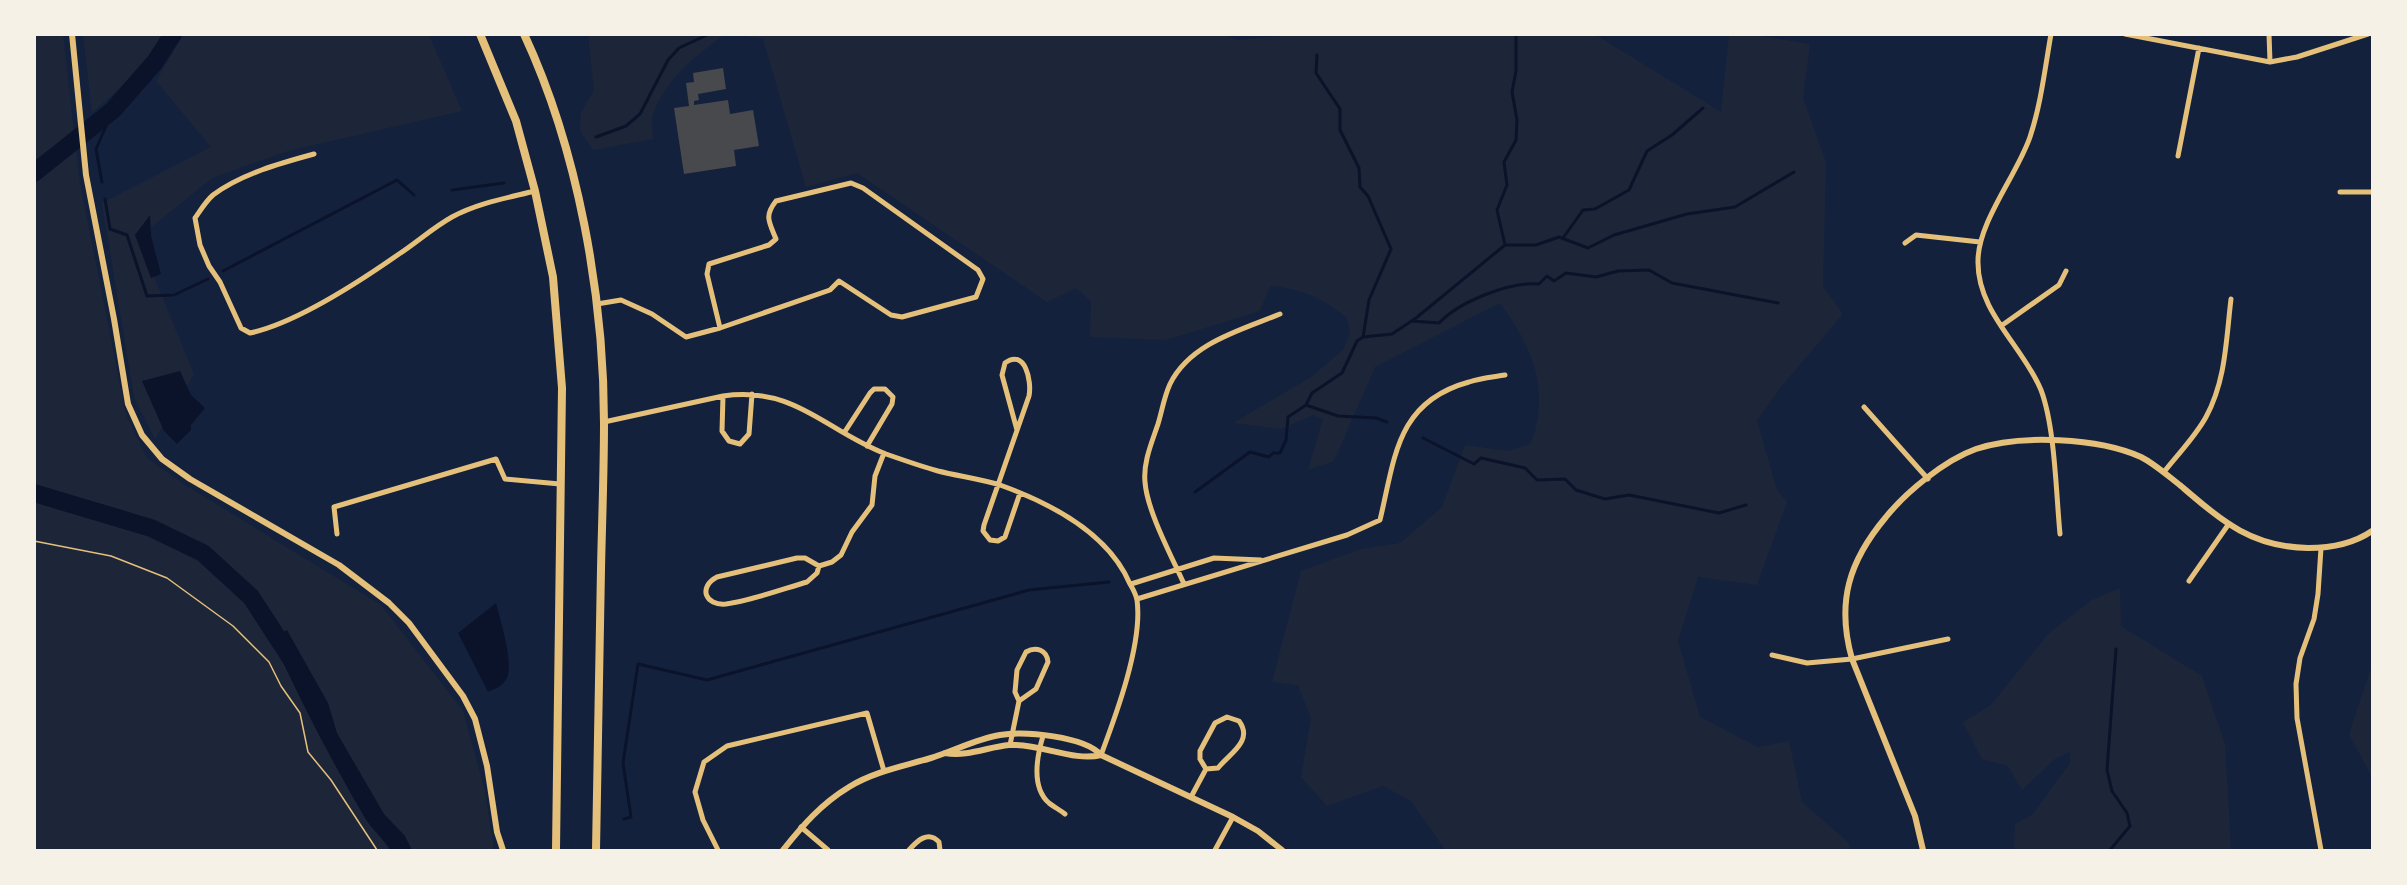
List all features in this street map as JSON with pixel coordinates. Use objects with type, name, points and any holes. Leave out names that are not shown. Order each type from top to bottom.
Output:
[{"type":"highway","points":[[480,34],[516,121],[536,191],[554,277],[562,388],[556,850]]},
{"type":"highway","points":[[524,34],[558,123],[569,163],[583,216],[597,304],[604,422],[596,850]]},
{"type":"street","points":[[72,34],[86,176],[128,404],[142,435],[162,459],[189,479],[339,565],[389,603],[410,623],[463,696],[475,719],[487,766],[497,832],[503,850]]},
{"type":"street","points":[[2051,34],[2029,138],[1980,242],[1978,263],[1981,285],[1988,303],[2042,392],[2051,441],[2060,534]]},
{"type":"street","points":[[2125,34],[2270,62],[2297,57],[2368,34]]},
{"type":"street","points":[[2269,34],[2270,62]]},
{"type":"street","points":[[2178,156],[2199,48]]},
{"type":"street","points":[[314,154],[275,165],[237,182],[211,196],[195,218],[200,244],[209,266],[220,282],[241,328],[250,333],[264,330],[311,309],[397,256],[465,210],[536,191]]},
{"type":"street","points":[[597,304],[621,300],[652,315],[686,337],[720,328],[830,290],[839,281],[891,315],[902,317],[976,297],[984,279],[978,270],[863,188],[851,183],[777,201],[770,210],[768,220],[776,239],[770,245],[709,264],[707,274],[720,328]]},
{"type":"street","points":[[2340,192],[2373,192]]},
{"type":"street","points":[[1905,243],[1916,235],[1980,242]]},
{"type":"street","points":[[2001,326],[2059,285],[2066,271]]},
{"type":"street","points":[[2164,472],[2205,419],[2217,394],[2223,372],[2230,299]]},
{"type":"street","points":[[1184,584],[1149,502],[1145,482],[1147,459],[1169,386],[1194,355],[1216,340],[1280,314]]},
{"type":"street","points":[[1017,430],[1002,375],[1005,363],[1012,358],[1017,358],[1024,364],[1030,389],[1017,430],[984,525],[983,531],[990,540],[998,541],[1005,537],[1020,493]]},
{"type":"street","points":[[1137,599],[1347,535],[1380,520],[1399,441],[1414,416],[1425,404],[1441,393],[1468,382],[1505,375]]},
{"type":"street","points":[[844,433],[870,393],[874,389],[885,389],[893,397],[892,404],[867,446]]},
{"type":"street","points":[[723,396],[722,431],[729,441],[740,444],[749,434],[752,394]]},
{"type":"street","points":[[604,422],[723,396],[766,395],[789,402],[867,446],[884,453],[937,471],[997,485],[1020,493],[1068,517],[1088,532],[1123,566],[1137,599],[1137,622],[1122,698],[1101,754]]},
{"type":"street","points":[[1863,407],[1928,479]]},
{"type":"street","points":[[1923,850],[1915,816],[1852,659],[1846,640],[1844,606],[1851,572],[1868,538],[1897,504],[1953,460],[1975,450],[2001,443],[2051,441],[2109,445],[2142,458],[2164,472],[2228,525],[2269,544],[2321,548],[2342,545],[2373,531]]},
{"type":"street","points":[[819,566],[817,573],[807,582],[726,604],[711,602],[706,596],[705,588],[709,581],[717,577],[797,558],[805,558],[819,566],[832,562],[841,555],[852,532],[872,505],[875,476],[884,453]]},
{"type":"street","points":[[337,534],[334,507],[496,459],[505,479],[560,484]]},
{"type":"street","points":[[2189,581],[2228,525]]},
{"type":"street","points":[[2321,548],[2314,619],[2300,658],[2296,684],[2297,718],[2321,850]]},
{"type":"street","points":[[1131,584],[1214,558],[1266,560]]},
{"type":"street","points":[[1772,655],[1807,663],[1852,659],[1948,639]]},
{"type":"street","points":[[1010,745],[1019,701],[1015,692],[1017,670],[1026,652],[1037,648],[1046,654],[1048,662],[1036,689],[1019,701]]},
{"type":"street","points":[[718,850],[704,820],[695,792],[704,762],[727,746],[867,713],[884,771]]},
{"type":"street","points":[[1227,717],[1239,721],[1245,731],[1245,736],[1237,751],[1229,754],[1218,768],[1206,769],[1200,759],[1200,752],[1215,723],[1227,717]]},
{"type":"street","points":[[783,850],[824,803],[851,785],[884,771],[1002,735],[1043,735],[1094,747],[1101,754],[1233,817],[1258,831],[1282,850]]},
{"type":"street","points":[[1043,735],[1036,767],[1040,788],[1047,802],[1065,814]]},
{"type":"street","points":[[945,753],[956,755],[1010,745],[1040,747],[1090,757],[1101,754]]},
{"type":"street","points":[[1191,797],[1206,769]]},
{"type":"street","points":[[1215,850],[1233,817]]},
{"type":"street","points":[[801,827],[828,850]]},
{"type":"street","points":[[909,850],[923,837],[930,836],[939,842],[940,850]]},
{"type":"path","points":[[34,541],[111,556],[166,578],[233,626],[269,662],[281,686],[300,713],[308,752],[331,780],[377,850]]},
{"type":"shaded area","points":[[83,34],[169,35],[121,87],[92,113]]},
{"type":"shaded area","points":[[588,34],[724,35],[692,60],[665,91],[653,115],[653,139],[593,150],[580,131],[581,113],[594,90]]},
{"type":"shaded area","points":[[1304,34],[1596,35],[1721,112],[1729,35],[1755,35],[1810,44],[1803,98],[1826,162],[1823,286],[1843,314],[1780,388],[1757,421],[1777,490],[1787,502],[1757,585],[1698,577],[1678,641],[1700,717],[1758,747],[1789,741],[1802,802],[1849,843],[1849,850],[1445,850],[1411,801],[1383,786],[1327,806],[1301,777],[1311,718],[1298,685],[1272,682],[1301,571],[1361,549],[1400,543],[1442,507],[1465,445],[1508,451],[1530,444],[1538,417],[1539,400],[1535,370],[1525,343],[1500,303],[1375,367],[1334,461],[1308,470],[1323,419],[1313,415],[1281,429],[1233,423],[1311,377],[1343,350],[1350,334],[1347,318],[1338,311],[1302,292],[1270,286],[1260,311],[1166,340],[1090,337],[1091,301],[1076,288],[1047,302],[857,173],[806,187],[763,39],[737,35],[1226,35],[1237,40]]},
{"type":"shaded area","points":[[34,35],[63,35],[80,183],[126,415],[147,458],[185,485],[381,605],[463,711],[485,791],[494,850],[35,850]]},
{"type":"shaded area","points":[[183,35],[429,35],[462,111],[288,151],[212,178],[138,238],[194,374],[155,439],[134,397],[102,203],[211,147],[156,81]]},
{"type":"shaded area","points":[[150,215],[151,236],[161,274],[151,278],[135,235]]},
{"type":"shaded area","points":[[180,371],[191,395],[205,408],[191,425],[191,430],[177,444],[164,431],[142,381]]},
{"type":"shaded area","points":[[2120,588],[2121,626],[2202,676],[2225,744],[2231,850],[2014,850],[2015,824],[2032,815],[2070,763],[2070,752],[2055,759],[2022,790],[2008,766],[1982,759],[1963,722],[1991,705],[2048,634],[2092,600]]},
{"type":"shaded area","points":[[496,603],[506,641],[509,671],[507,678],[499,687],[488,692],[458,633]]},
{"type":"shaded area","points":[[287,630],[328,703],[337,733],[384,814],[405,836],[412,850],[390,850],[368,822],[352,796],[316,730],[272,639]]},
{"type":"shaded area","points":[[2372,665],[2372,777],[2349,734]]},
{"type":"building","points":[[723,68],[726,89],[698,94],[699,100],[694,101],[694,105],[728,100],[730,114],[753,110],[759,146],[734,150],[736,166],[684,174],[674,108],[689,106],[686,83],[694,82],[693,73]]},
{"type":"waterway","points":[[34,173],[113,110],[155,62],[173,34]]},
{"type":"waterway","points":[[596,137],[626,126],[640,114],[668,60],[679,48],[709,34]]},
{"type":"waterway","points":[[1505,245],[1497,210],[1507,185],[1504,162],[1516,140],[1517,120],[1512,92],[1516,71],[1516,34]]},
{"type":"waterway","points":[[1317,55],[1316,73],[1340,109],[1340,130],[1359,168],[1360,187],[1368,196],[1391,249],[1369,300],[1363,337]]},
{"type":"waterway","points":[[1563,238],[1583,210],[1595,209],[1629,190],[1647,151],[1672,135],[1703,108]]},
{"type":"waterway","points":[[102,182],[96,149],[113,110]]},
{"type":"waterway","points":[[1195,492],[1250,452],[1269,457],[1273,453],[1280,453],[1286,440],[1288,417],[1306,405],[1312,393],[1342,373],[1357,341],[1363,337],[1392,334],[1416,318],[1505,245],[1536,245],[1559,237],[1588,248],[1614,235],[1687,214],[1735,207],[1794,172]]},
{"type":"waterway","points":[[223,271],[397,180],[414,195]]},
{"type":"waterway","points":[[452,190],[504,183]]},
{"type":"waterway","points":[[105,199],[110,229],[127,235],[147,296],[174,295],[208,279]]},
{"type":"waterway","points":[[1412,321],[1439,323],[1459,308],[1486,294],[1514,286],[1539,284],[1547,276],[1554,281],[1566,273],[1596,277],[1618,271],[1649,270],[1672,283],[1778,303]]},
{"type":"waterway","points":[[1306,405],[1338,416],[1376,418],[1387,422]]},
{"type":"waterway","points":[[1423,438],[1474,464],[1481,458],[1525,468],[1537,480],[1565,479],[1576,490],[1605,499],[1629,495],[1719,513],[1746,505]]},
{"type":"waterway","points":[[34,493],[151,528],[203,553],[251,597],[290,657]]},
{"type":"waterway","points":[[624,819],[631,817],[623,763],[638,664],[707,680],[1029,590],[1109,582]]},
{"type":"waterway","points":[[2110,850],[2130,826],[2127,813],[2112,791],[2107,770],[2116,649]]}]
